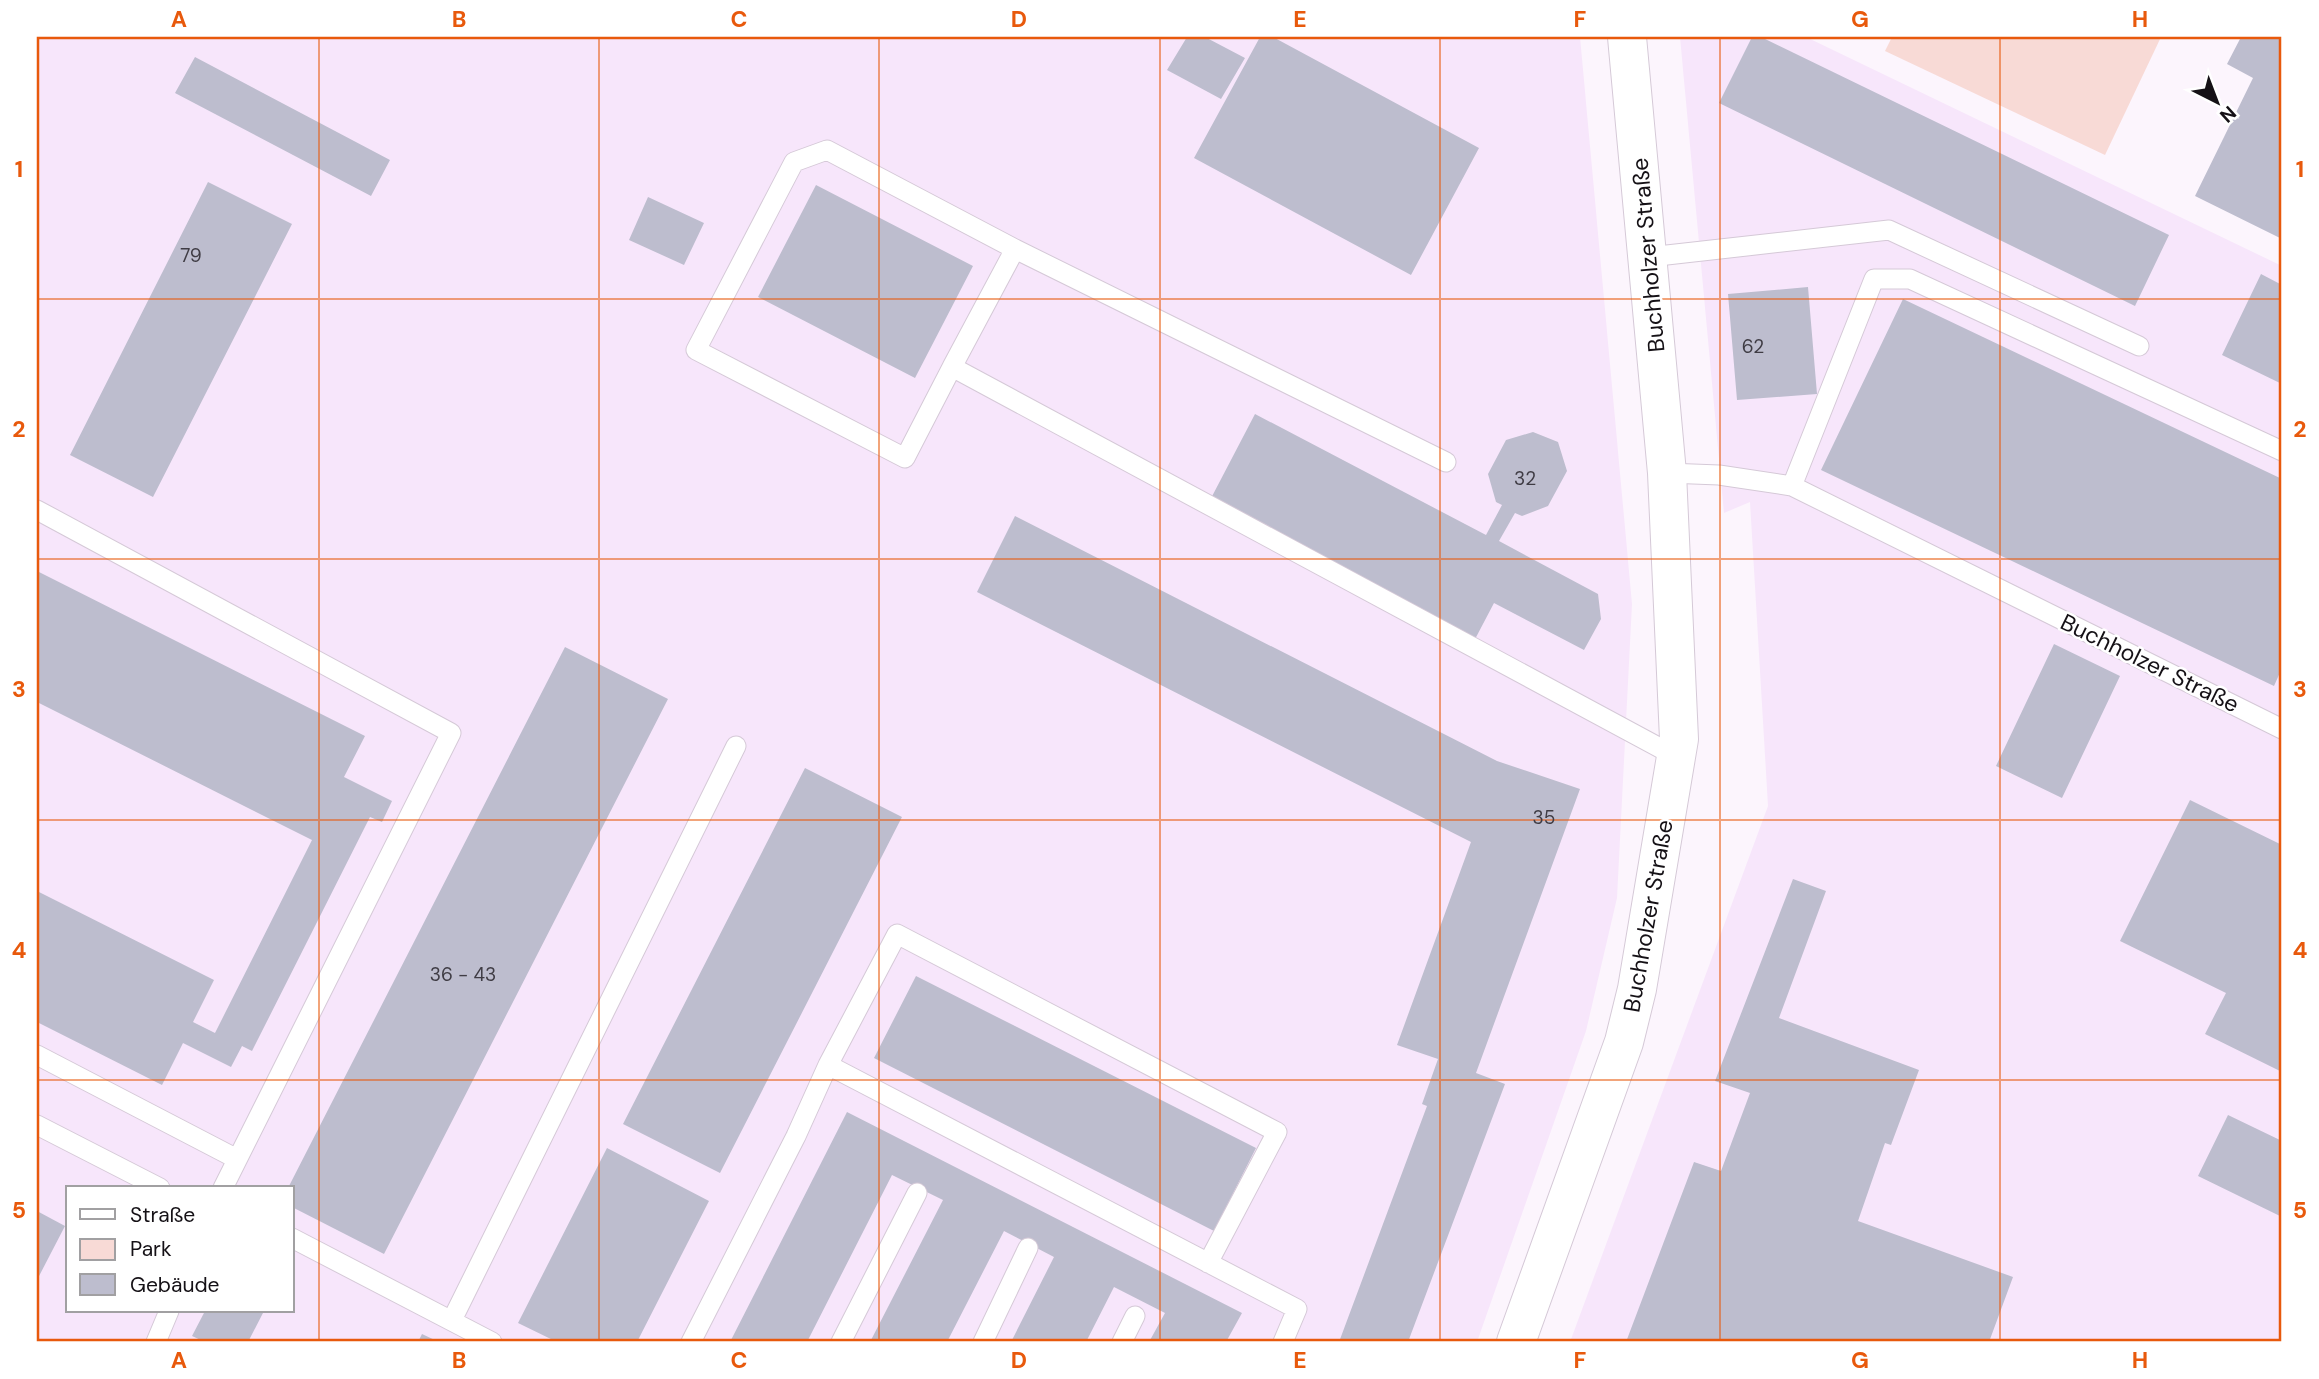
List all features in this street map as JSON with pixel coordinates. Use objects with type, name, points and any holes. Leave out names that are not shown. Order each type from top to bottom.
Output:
[{"type":"street","name":"Buchholzer Straße","points":[[1516,1342],[1624,1042],[1637,989],[1679,739],[1667,472],[1627,37]]},
{"type":"lane","points":[[1015,249],[905,458],[696,349],[794,162],[827,150],[1015,249],[1446,462]]},
{"type":"lane","points":[[1649,257],[1889,230],[2139,346]]},
{"type":"lane","points":[[1792,486],[1874,279],[1910,279],[2282,451]]},
{"type":"lane","points":[[952,367],[1675,756]]},
{"type":"lane","name":"Buchholzer Straße","points":[[1667,472],[1719,475],[1792,486],[2282,729]]},
{"type":"lane","points":[[37,510],[451,733],[224,1186]]},
{"type":"lane","points":[[452,1321],[736,746]]},
{"type":"lane","points":[[691,1342],[796,1136],[828,1065],[897,934],[1277,1132],[1208,1263]]},
{"type":"lane","points":[[37,1055],[237,1159]]},
{"type":"lane","points":[[828,1065],[1297,1309],[1283,1342]]},
{"type":"lane","points":[[37,1125],[156,1186]]},
{"type":"lane","points":[[841,1342],[917,1194]]},
{"type":"lane","points":[[294,1239],[492,1342]]},
{"type":"lane","points":[[983,1342],[1028,1248]]},
{"type":"lane","points":[[156,1342],[169,1312]]},
{"type":"lane","points":[[1122,1342],[1135,1316]]},
{"type":"shaded area","points":[[37,37],[1580,37],[1632,604],[1617,898],[1586,1031],[1477,1342],[37,1342]]},
{"type":"shaded area","points":[[1680,37],[1806,37],[2282,266],[2282,1342],[1570,1342],[1768,806],[1750,502],[1724,513]]},
{"type":"green space","points":[[1892,37],[2161,37],[2105,155],[1885,51]]},
{"type":"building","points":[[1187,37],[1205,37],[1245,58],[1221,99],[1167,70]]},
{"type":"building","points":[[1260,37],[1273,37],[1479,148],[1411,275],[1194,158]]},
{"type":"building","points":[[1752,37],[1761,37],[2169,235],[2135,306],[1719,103]]},
{"type":"building","points":[[2241,37],[2282,37],[2282,239],[2195,196],[2253,78],[2227,64]]},
{"type":"building","points":[[195,57],[390,160],[371,196],[175,93]]},
{"type":"building","points":[[208,182],[292,224],[153,497],[70,455]]},
{"type":"building","points":[[816,185],[973,266],[915,378],[758,297]]},
{"type":"building","points":[[648,197],[704,223],[684,265],[629,240]]},
{"type":"building","points":[[2261,274],[2282,285],[2282,384],[2222,355]]},
{"type":"building","points":[[1808,287],[1817,394],[1737,400],[1728,294]]},
{"type":"building","points":[[1903,299],[2282,479],[2282,668],[2274,686],[1821,470]]},
{"type":"building","points":[[1255,414],[1486,535],[1502,505],[1496,502],[1488,474],[1506,440],[1533,432],[1558,442],[1567,471],[1548,506],[1522,516],[1515,513],[1499,541],[1598,594],[1601,619],[1584,650],[1494,603],[1473,643],[1208,504]]},
{"type":"building","points":[[1015,516],[1497,761],[1580,789],[1476,1073],[1505,1084],[1408,1342],[1339,1342],[1427,1106],[1422,1104],[1438,1059],[1397,1045],[1471,842],[977,592]]},
{"type":"building","points":[[37,571],[365,736],[344,777],[392,801],[382,822],[370,817],[252,1051],[242,1046],[231,1067],[183,1043],[162,1085],[37,1022],[37,891],[214,980],[193,1022],[215,1033],[312,840],[37,702]]},
{"type":"building","points":[[2054,644],[2120,676],[2062,798],[1996,766]]},
{"type":"building","points":[[565,647],[668,699],[384,1254],[294,1208],[294,1186],[289,1186]]},
{"type":"building","points":[[805,768],[902,817],[720,1173],[623,1124]]},
{"type":"building","points":[[2190,800],[2282,845],[2282,1072],[2205,1034],[2226,993],[2120,941]]},
{"type":"building","points":[[1793,879],[1826,891],[1779,1018],[1919,1070],[1891,1145],[1885,1143],[1858,1221],[2013,1277],[1989,1342],[1626,1342],[1694,1162],[1721,1171],[1750,1093],[1715,1081]]},
{"type":"building","points":[[916,976],[1256,1148],[1214,1231],[874,1058]]},
{"type":"building","points":[[847,1112],[1242,1313],[1226,1342],[1149,1342],[1165,1313],[1114,1287],[1086,1342],[1011,1342],[1054,1257],[1004,1231],[947,1342],[870,1342],[943,1200],[892,1175],[807,1342],[730,1342]]},
{"type":"building","points":[[2228,1115],[2282,1141],[2282,1217],[2198,1176]]},
{"type":"building","points":[[607,1148],[709,1201],[637,1342],[557,1342],[518,1323]]},
{"type":"building","points":[[37,1211],[65,1226],[37,1280]]},
{"type":"building","points":[[204,1312],[263,1312],[248,1342],[205,1342],[192,1336]]},
{"type":"building","points":[[422,1334],[439,1342],[418,1342]]}]
